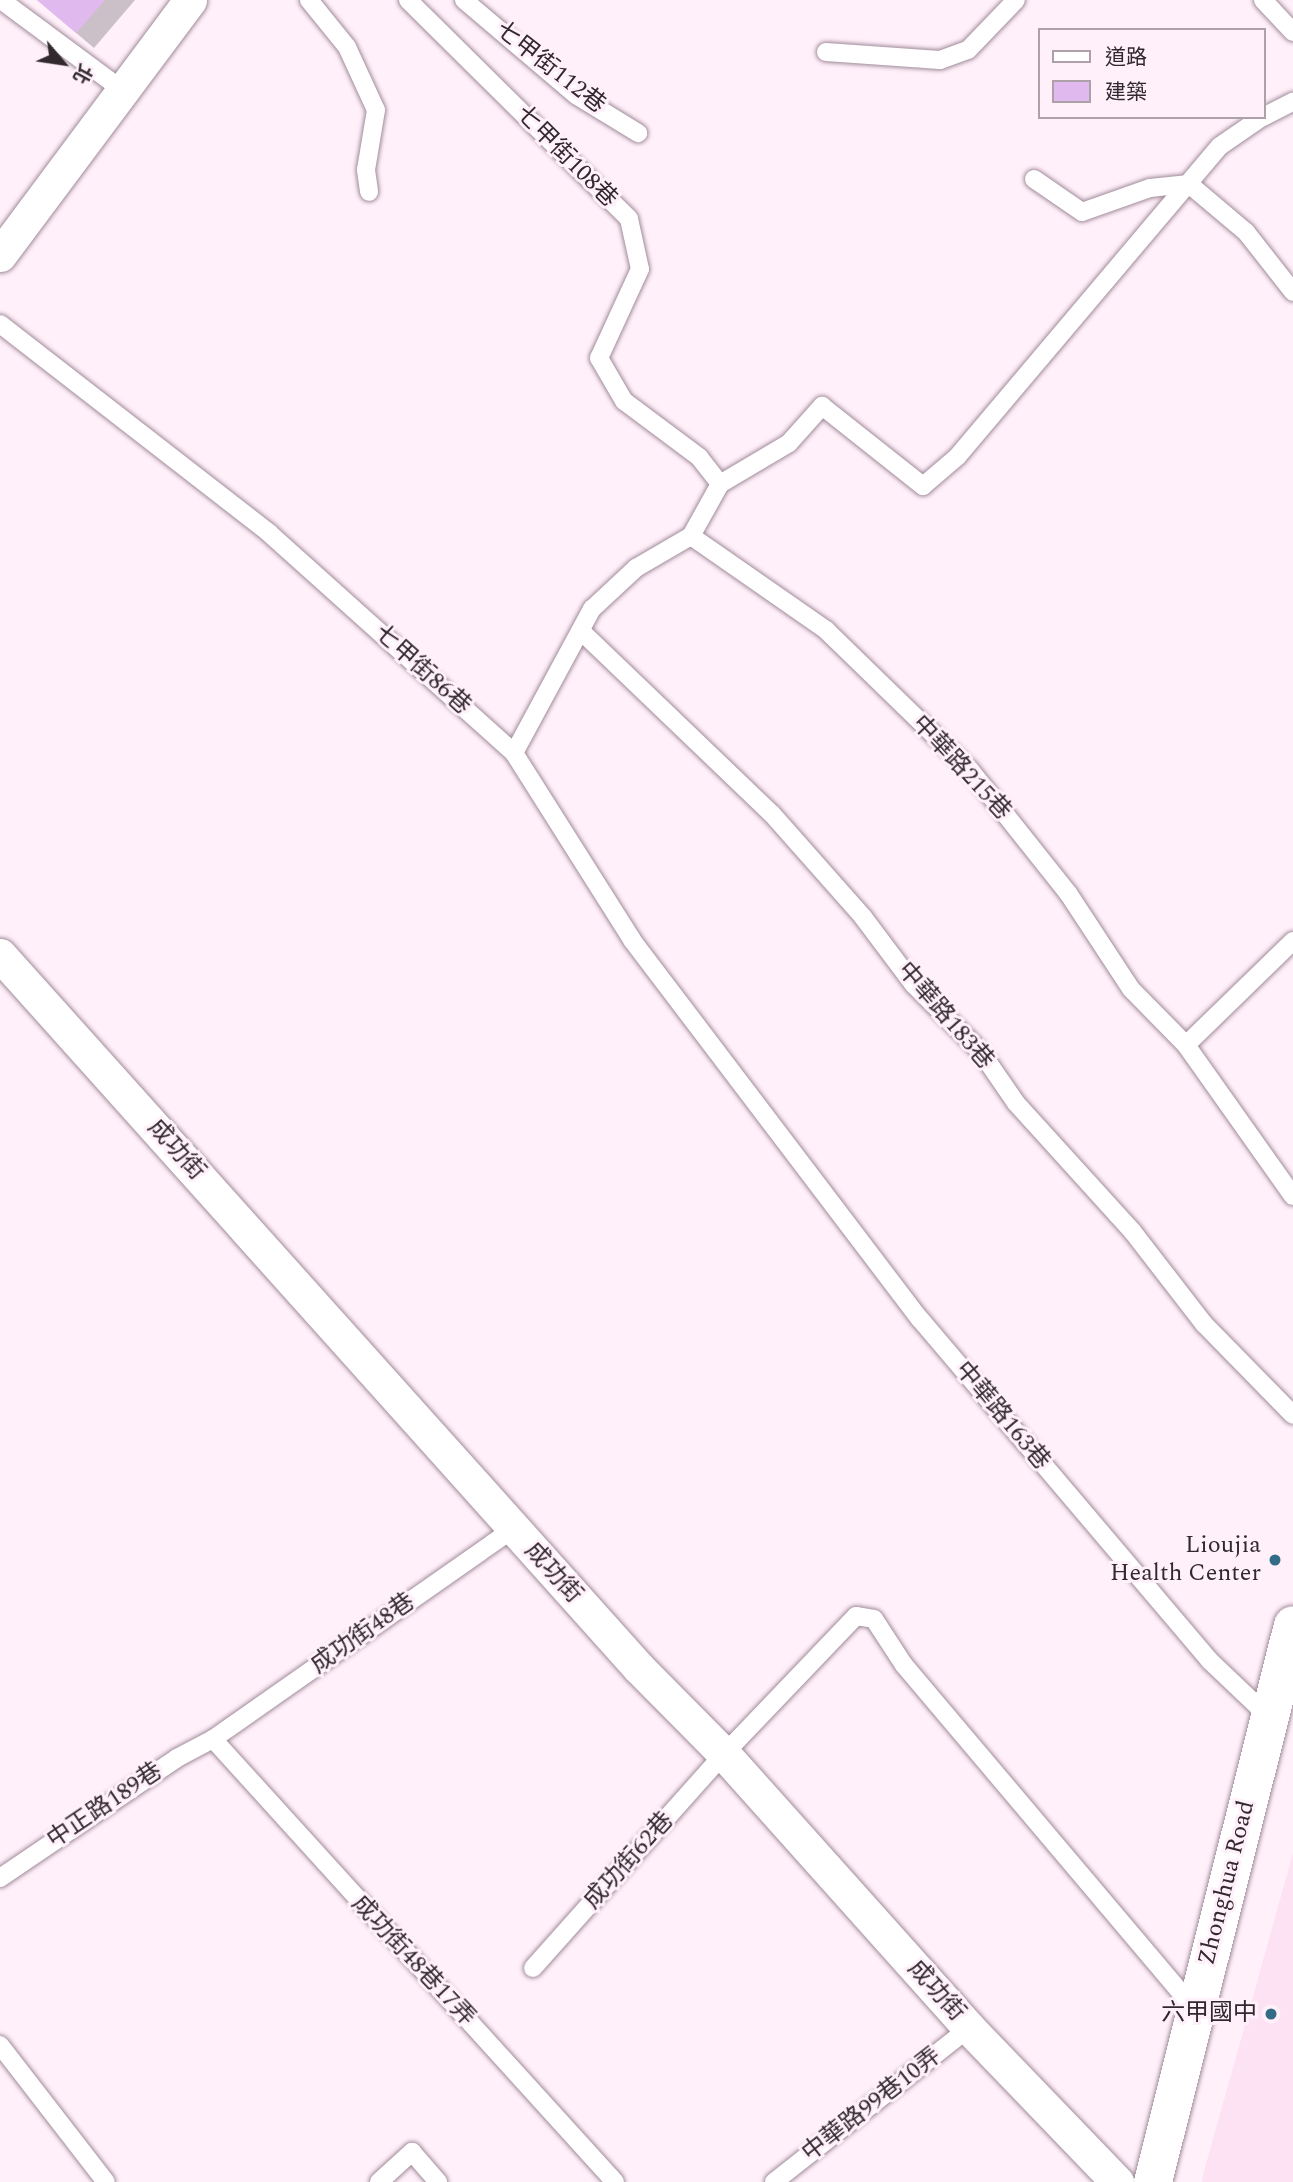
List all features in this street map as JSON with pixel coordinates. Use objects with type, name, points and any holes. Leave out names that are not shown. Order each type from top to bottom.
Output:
[{"type":"street","points":[[0,256],[121,89],[190,0]]},
{"type":"street","name":"成功街","points":[[0,955],[513,1529],[724,1754],[969,2028],[1117,2182]]},
{"type":"street","name":"Zhonghua Road","points":[[1153,2182],[1293,1625]]},
{"type":"lane","points":[[1,0],[121,89]]},
{"type":"lane","points":[[309,0],[347,47],[376,110],[366,170],[369,191]]},
{"type":"lane","name":"七甲街108巷","points":[[408,0],[629,219],[640,269],[599,358],[624,401],[699,457],[720,484]]},
{"type":"lane","name":"七甲街112巷","points":[[464,0],[576,95],[638,133]]},
{"type":"lane","points":[[826,52],[940,60],[968,50],[1016,0]]},
{"type":"lane","points":[[1263,0],[1293,32]]},
{"type":"lane","points":[[1265,116],[1293,102]]},
{"type":"lane","points":[[514,753],[544,692],[582,632],[592,609],[636,568],[691,536],[720,484],[789,443],[822,406],[923,486],[957,457],[1220,146],[1259,119]]},
{"type":"lane","points":[[1034,179],[1082,212],[1150,188],[1189,184],[1246,232],[1293,292]]},
{"type":"lane","name":"七甲街86巷","points":[[0,324],[269,533],[514,753],[632,940],[755,1099]]},
{"type":"lane","name":"中華路215巷","points":[[691,536],[826,630],[970,770],[1068,892],[1131,989],[1186,1045],[1293,1196]]},
{"type":"lane","name":"中華路183巷","points":[[582,632],[772,814],[863,918],[914,985],[981,1052],[1016,1103],[1133,1232],[1204,1324],[1293,1415]]},
{"type":"lane","points":[[1186,1045],[1293,941]]},
{"type":"lane","name":"中華路163巷","points":[[755,1099],[920,1319],[1210,1661],[1269,1717]]},
{"type":"lane","name":"成功街48巷","points":[[214,1739],[513,1529]]},
{"type":"lane","name":"成功街62巷","points":[[533,1968],[724,1754],[856,1616],[874,1619],[904,1664],[1195,2010]]},
{"type":"lane","name":"中正路189巷","points":[[0,1878],[177,1758],[214,1739]]},
{"type":"lane","name":"成功街48巷17弄","points":[[214,1739],[615,2182]]},
{"type":"lane","name":"中華路99巷10弄","points":[[774,2182],[969,2028]]},
{"type":"lane","points":[[0,2045],[106,2182]]},
{"type":"lane","points":[[379,2182],[412,2152],[438,2182]]},
{"type":"shaded area","name":"六甲國中","points":[[1293,1853],[1293,2182],[1202,2182],[1203,2175]]},
{"type":"building","points":[[37,0],[105,0],[76,33]]},
{"type":"place","name":"Lioujia Health Center","points":[[1275,1560]]},
{"type":"place","name":"六甲國中","points":[[1271,2014]]}]
